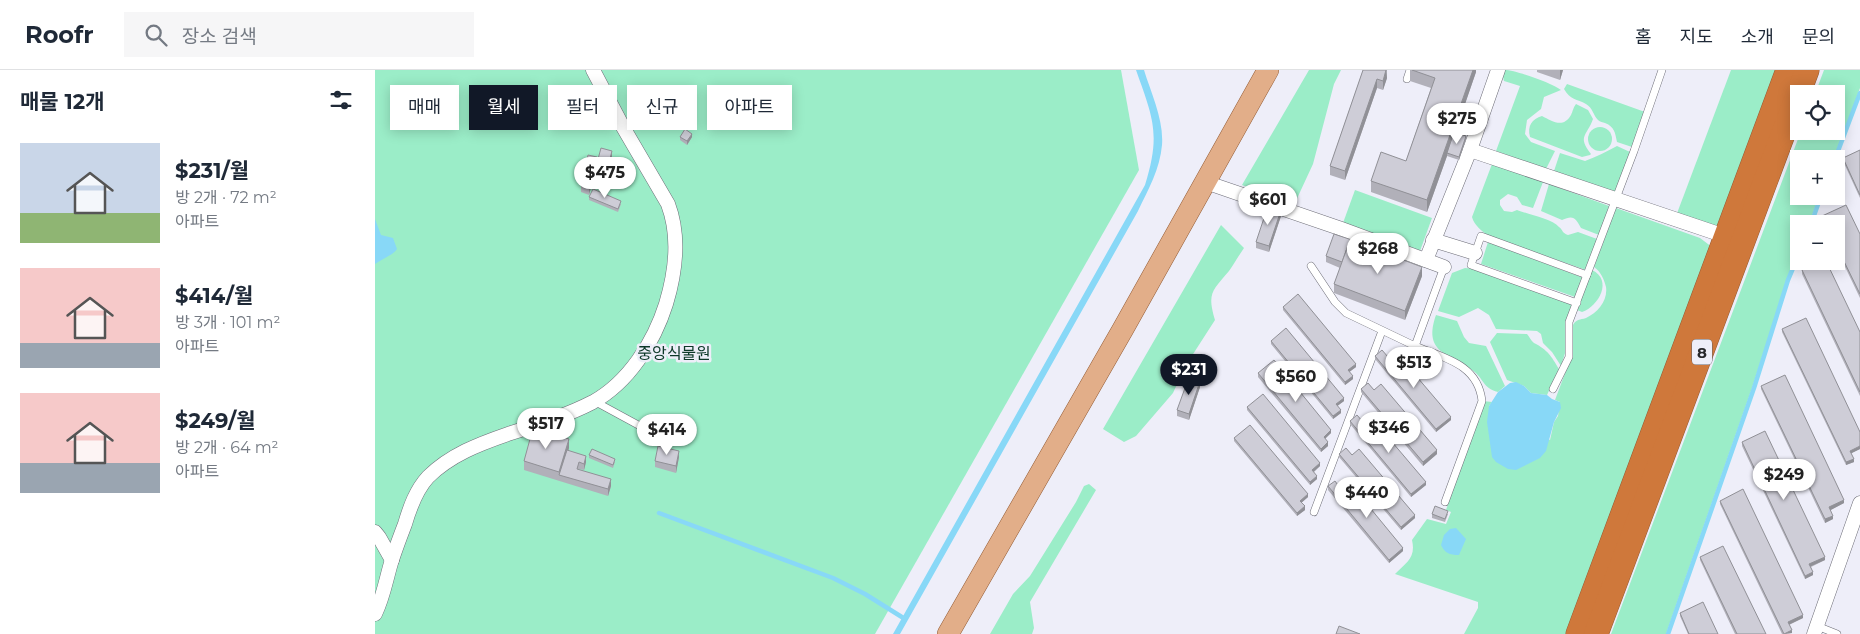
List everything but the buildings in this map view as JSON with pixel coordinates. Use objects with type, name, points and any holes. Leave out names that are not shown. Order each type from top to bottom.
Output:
[{"type":"highway","name":"8","points":[[1578,634],[1788,70]]},
{"type":"highway","name":"8","points":[[1596,634],[1807,70]]},
{"type":"main road","points":[[948,634],[1268,70]]},
{"type":"street","points":[[375,614],[412,503],[426,479],[438,468],[461,453],[484,442],[557,417],[594,401],[615,386],[628,372],[648,344],[663,311],[671,286],[675,253],[673,222],[668,204],[623,127],[593,70]]},
{"type":"street","points":[[1426,260],[1470,150],[1498,70]]},
{"type":"street","points":[[1470,150],[1725,236]]},
{"type":"street","points":[[1205,182],[1339,228],[1444,267]]},
{"type":"street","points":[[1433,240],[1475,253]]},
{"type":"street","points":[[1815,630],[1860,503]]},
{"type":"street","points":[[375,532],[392,560]]},
{"type":"lane","points":[[1407,79],[1409,70]]},
{"type":"lane","points":[[1553,389],[1569,357],[1569,322],[1662,70]]},
{"type":"lane","points":[[1577,303],[1471,264],[1481,236],[1587,275]]},
{"type":"lane","points":[[1311,266],[1335,302],[1346,313],[1461,366],[1474,376],[1481,390],[1482,401],[1445,502]]},
{"type":"lane","points":[[1415,346],[1444,267]]},
{"type":"lane","points":[[1314,512],[1382,331]]},
{"type":"lane","points":[[594,401],[664,439]]},
{"type":"lane","points":[[1815,630],[1837,634]]},
{"type":"green space","name":"중앙식물원","points":[[375,70],[1121,70],[1139,170],[875,634],[375,634]]},
{"type":"green space","points":[[1309,70],[1341,70],[1334,84],[1313,164],[1294,205],[1242,185]]},
{"type":"green space","points":[[1505,70],[1533,77],[1561,90],[1544,97],[1541,109],[1527,120],[1525,134],[1531,142],[1555,151],[1546,169],[1496,151],[1520,86],[1504,81]]},
{"type":"green space","points":[[1731,70],[1778,70],[1719,226],[1710,226],[1676,216]]},
{"type":"green space","points":[[1824,70],[1860,70],[1860,88],[1845,129],[1845,85],[1818,85]]},
{"type":"green space","points":[[1567,84],[1645,112],[1632,147],[1617,142],[1611,126],[1598,120],[1588,106],[1569,95],[1564,89]]},
{"type":"green space","points":[[1576,104],[1588,110],[1593,119],[1584,139],[1590,155],[1582,157],[1530,137],[1530,126],[1535,119],[1542,116],[1557,123],[1565,122]]},
{"type":"green space","points":[[1600,127],[1609,130],[1612,139],[1609,148],[1600,151],[1591,148],[1588,139],[1591,130]]},
{"type":"green space","points":[[1798,140],[1841,140],[1837,150],[1794,150]]},
{"type":"green space","points":[[1617,146],[1630,152],[1615,192],[1554,171],[1560,153],[1585,161]]},
{"type":"green space","points":[[1790,160],[1790,205],[1816,205],[1812,215],[1790,215],[1791,270],[1666,634],[1611,634]]},
{"type":"green space","points":[[1492,164],[1543,182],[1533,208],[1522,205],[1517,197],[1508,194],[1500,200],[1500,205],[1504,211],[1512,212],[1517,210],[1556,224],[1568,235],[1578,232],[1597,239],[1586,270],[1488,236],[1479,228],[1472,217]]},
{"type":"green space","points":[[1549,184],[1609,206],[1599,235],[1581,228],[1574,218],[1569,217],[1562,220],[1541,211]]},
{"type":"green space","points":[[1355,190],[1432,218],[1420,251],[1343,223]]},
{"type":"green space","points":[[1616,208],[1700,238],[1712,247],[1567,634],[1464,634],[1478,608],[1478,602],[1395,574],[1412,556],[1412,540],[1427,519],[1446,524],[1451,512],[1446,510],[1483,401],[1492,402],[1489,406],[1550,440],[1554,422],[1558,416],[1560,402],[1555,400],[1573,352],[1573,325],[1594,313],[1604,301],[1606,287],[1600,273],[1594,267]]},
{"type":"green space","points":[[1221,225],[1244,248],[1215,288],[1211,304],[1215,320],[1186,365],[1173,393],[1136,436],[1124,442],[1103,429]]},
{"type":"green space","points":[[1488,242],[1583,278],[1575,297],[1481,264]]},
{"type":"green space","points":[[1465,268],[1476,269],[1574,305],[1566,326],[1566,350],[1561,366],[1552,352],[1543,343],[1541,334],[1537,331],[1496,329],[1489,315],[1478,308],[1459,317],[1438,311],[1452,273]]},
{"type":"green space","points":[[1592,270],[1598,274],[1603,286],[1594,304],[1582,312],[1577,310]]},
{"type":"green space","points":[[1436,315],[1457,321],[1464,337],[1469,343],[1486,346],[1505,386],[1498,392],[1489,388],[1472,370],[1440,350],[1435,344],[1433,337]]},
{"type":"green space","points":[[1497,333],[1527,334],[1533,342],[1549,354],[1559,369],[1547,395],[1531,393],[1524,386],[1507,380],[1490,342]]},
{"type":"green space","points":[[1089,484],[1096,490],[1030,602],[1034,628],[1032,634],[990,634],[1013,594],[1030,576],[1084,486]]},
{"type":"water","points":[[1136,70],[1144,70],[1161,126],[1161,154],[1153,179],[1138,211],[900,634],[893,634],[1145,185],[1153,152],[1153,126],[1151,114]]},
{"type":"water","points":[[375,219],[381,235],[393,238],[397,249],[375,264]]},
{"type":"water","points":[[1516,382],[1524,386],[1531,393],[1547,395],[1560,402],[1561,408],[1554,422],[1546,451],[1540,458],[1516,470],[1508,469],[1496,462],[1492,457],[1487,422],[1489,406],[1498,392],[1510,383]]},
{"type":"water","points":[[1456,528],[1466,539],[1459,555],[1453,555],[1444,550],[1441,545],[1444,535],[1450,529]]},
{"type":"waterway","points":[[1838,150],[1860,93]]},
{"type":"waterway","points":[[1814,215],[1818,205]]},
{"type":"waterway","points":[[1668,634],[1754,388],[1792,270]]},
{"type":"waterway","points":[[659,513],[833,578],[865,594],[905,619]]}]
